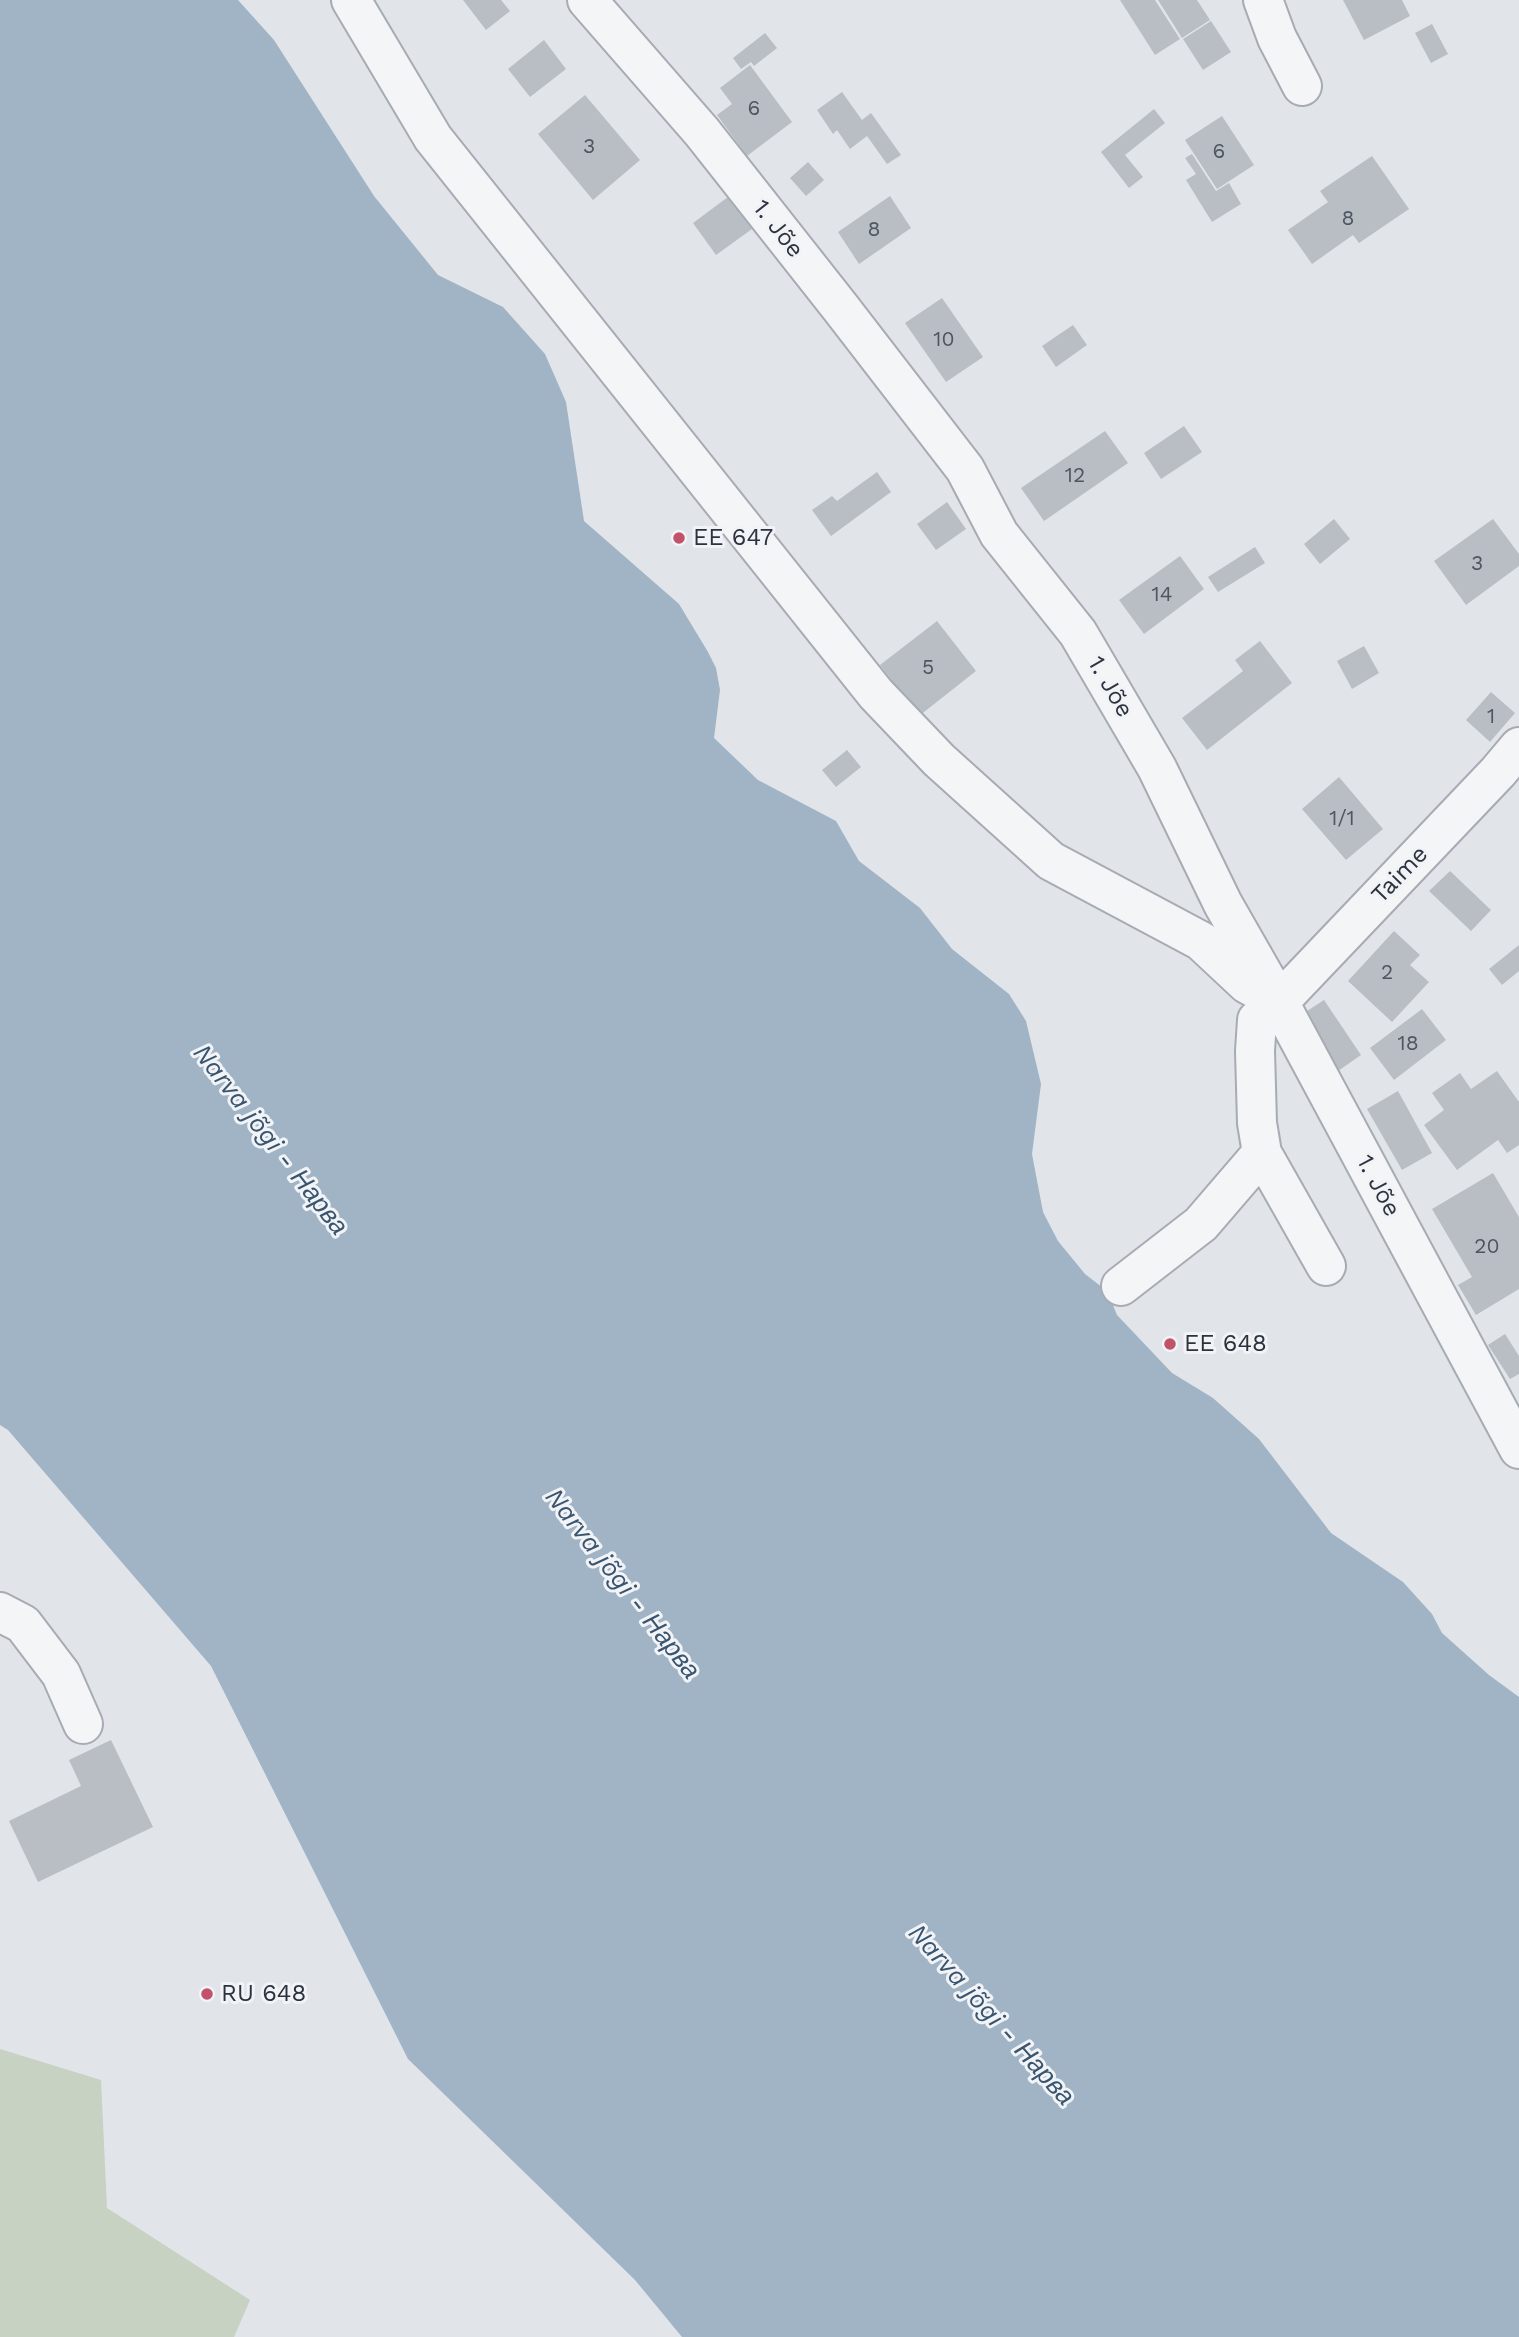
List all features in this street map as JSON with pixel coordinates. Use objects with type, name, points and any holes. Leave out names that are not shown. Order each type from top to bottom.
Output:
[{"type":"street","points":[[351,0],[433,138],[876,694],[939,760],[1051,861],[1201,941],[1247,984],[1279,1002]]},
{"type":"street","name":"1. Jõe","points":[[587,0],[702,132],[965,469],[999,534],[1078,633],[1157,768],[1223,904],[1279,1002],[1519,1449]]},
{"type":"street","points":[[1264,0],[1277,38],[1302,86]]},
{"type":"street","name":"Taime","points":[[1262,1153],[1257,1123],[1257,1020],[1279,1002],[1499,772],[1519,747]]},
{"type":"street","points":[[1121,1286],[1201,1224],[1262,1153],[1326,1266]]},
{"type":"street","points":[[0,1612],[23,1624],[61,1674],[83,1724]]},
{"type":"green space","points":[[0,2049],[101,2080],[107,2208],[250,2300],[234,2337],[0,2337]]},
{"type":"water","name":"Narva jõgi - Нарва","points":[[0,0],[238,0],[274,40],[374,196],[438,275],[503,307],[545,354],[566,402],[584,521],[679,604],[708,652],[716,668],[720,690],[714,738],[758,780],[836,821],[859,861],[920,908],[952,949],[1009,994],[1026,1021],[1041,1084],[1032,1154],[1043,1212],[1058,1241],[1085,1274],[1107,1291],[1117,1315],[1172,1373],[1213,1398],[1259,1439],[1331,1533],[1403,1582],[1432,1614],[1442,1633],[1489,1675],[1519,1697],[1519,2337],[682,2337],[635,2280],[408,2059],[211,1666],[8,1430],[0,1425]]},
{"type":"building","points":[[463,0],[501,0],[510,11],[486,30]]},
{"type":"building","points":[[1120,0],[1155,0],[1180,39],[1155,55]]},
{"type":"building","points":[[1158,0],[1197,0],[1210,20],[1182,38]]},
{"type":"building","points":[[1343,0],[1402,0],[1410,16],[1364,40]]},
{"type":"building","points":[[1211,21],[1231,52],[1203,70],[1183,39]]},
{"type":"building","points":[[1432,24],[1448,54],[1431,63],[1415,33]]},
{"type":"building","points":[[765,33],[777,48],[754,66],[751,62],[741,69],[733,58]]},
{"type":"building","points":[[544,40],[566,69],[530,97],[508,69]]},
{"type":"building","points":[[750,65],[792,122],[747,156],[717,115],[732,104],[720,88]]},
{"type":"building","points":[[842,92],[862,120],[871,113],[901,155],[887,164],[867,136],[850,149],[837,130],[833,134],[817,110]]},
{"type":"building","points":[[585,95],[640,160],[593,200],[538,134]]},
{"type":"building","points":[[1154,109],[1165,123],[1125,155],[1143,177],[1129,188],[1101,152]]},
{"type":"building","points":[[1222,116],[1254,165],[1217,189],[1185,140]]},
{"type":"building","points":[[1192,154],[1216,191],[1229,183],[1241,204],[1212,222],[1186,180],[1196,174],[1185,158]]},
{"type":"building","points":[[1372,156],[1409,209],[1359,243],[1353,235],[1312,264],[1288,230],[1328,202],[1320,191]]},
{"type":"building","points":[[808,162],[824,180],[806,196],[790,178]]},
{"type":"building","points":[[890,196],[911,228],[859,264],[838,232]]},
{"type":"building","points":[[728,197],[752,229],[716,255],[693,223]]},
{"type":"building","points":[[942,298],[983,357],[946,382],[905,323]]},
{"type":"building","points":[[1073,325],[1087,345],[1056,367],[1042,346]]},
{"type":"building","points":[[1184,426],[1202,452],[1161,479],[1144,453]]},
{"type":"building","points":[[1105,431],[1128,463],[1044,521],[1021,488]]},
{"type":"building","points":[[877,472],[891,492],[831,536],[812,510],[832,496],[837,501]]},
{"type":"building","points":[[947,502],[966,529],[936,550],[917,524]]},
{"type":"building","points":[[1334,519],[1350,539],[1320,564],[1304,544]]},
{"type":"building","points":[[1493,519],[1519,554],[1519,566],[1466,605],[1434,561]]},
{"type":"building","points":[[1255,547],[1265,563],[1218,592],[1208,577]]},
{"type":"building","points":[[1180,556],[1204,589],[1144,634],[1119,600]]},
{"type":"building","points":[[937,621],[976,671],[919,716],[880,665]]},
{"type":"building","points":[[1260,641],[1292,683],[1207,750],[1182,718],[1243,671],[1235,660]]},
{"type":"building","points":[[1364,646],[1379,673],[1352,689],[1337,661]]},
{"type":"building","points":[[1491,692],[1515,713],[1490,742],[1466,720]]},
{"type":"building","points":[[847,750],[861,767],[836,787],[822,770]]},
{"type":"building","points":[[1339,777],[1383,829],[1346,860],[1302,809]]},
{"type":"building","points":[[1450,871],[1491,910],[1471,931],[1429,891]]},
{"type":"building","points":[[1394,931],[1420,955],[1410,965],[1429,982],[1392,1022],[1348,981]]},
{"type":"building","points":[[1519,945],[1519,971],[1502,985],[1489,969]]},
{"type":"building","points":[[1324,1000],[1361,1055],[1338,1071],[1301,1015]]},
{"type":"building","points":[[1422,1009],[1446,1040],[1394,1080],[1370,1048]]},
{"type":"building","points":[[1497,1071],[1519,1102],[1519,1145],[1507,1153],[1498,1140],[1457,1170],[1424,1125],[1444,1110],[1432,1093],[1460,1073],[1471,1089]]},
{"type":"building","points":[[1398,1091],[1432,1153],[1402,1170],[1367,1109]]},
{"type":"building","points":[[1493,1173],[1519,1217],[1519,1289],[1476,1315],[1458,1285],[1472,1277],[1432,1209]]},
{"type":"building","points":[[1505,1334],[1519,1356],[1519,1374],[1510,1379],[1488,1345]]},
{"type":"building","points":[[111,1740],[153,1827],[38,1882],[9,1821],[81,1786],[69,1760]]},
{"type":"place","name":"EE 647","points":[[679,538]]},
{"type":"place","name":"EE 648","points":[[1170,1344]]},
{"type":"place","name":"RU 648","points":[[207,1994]]}]
